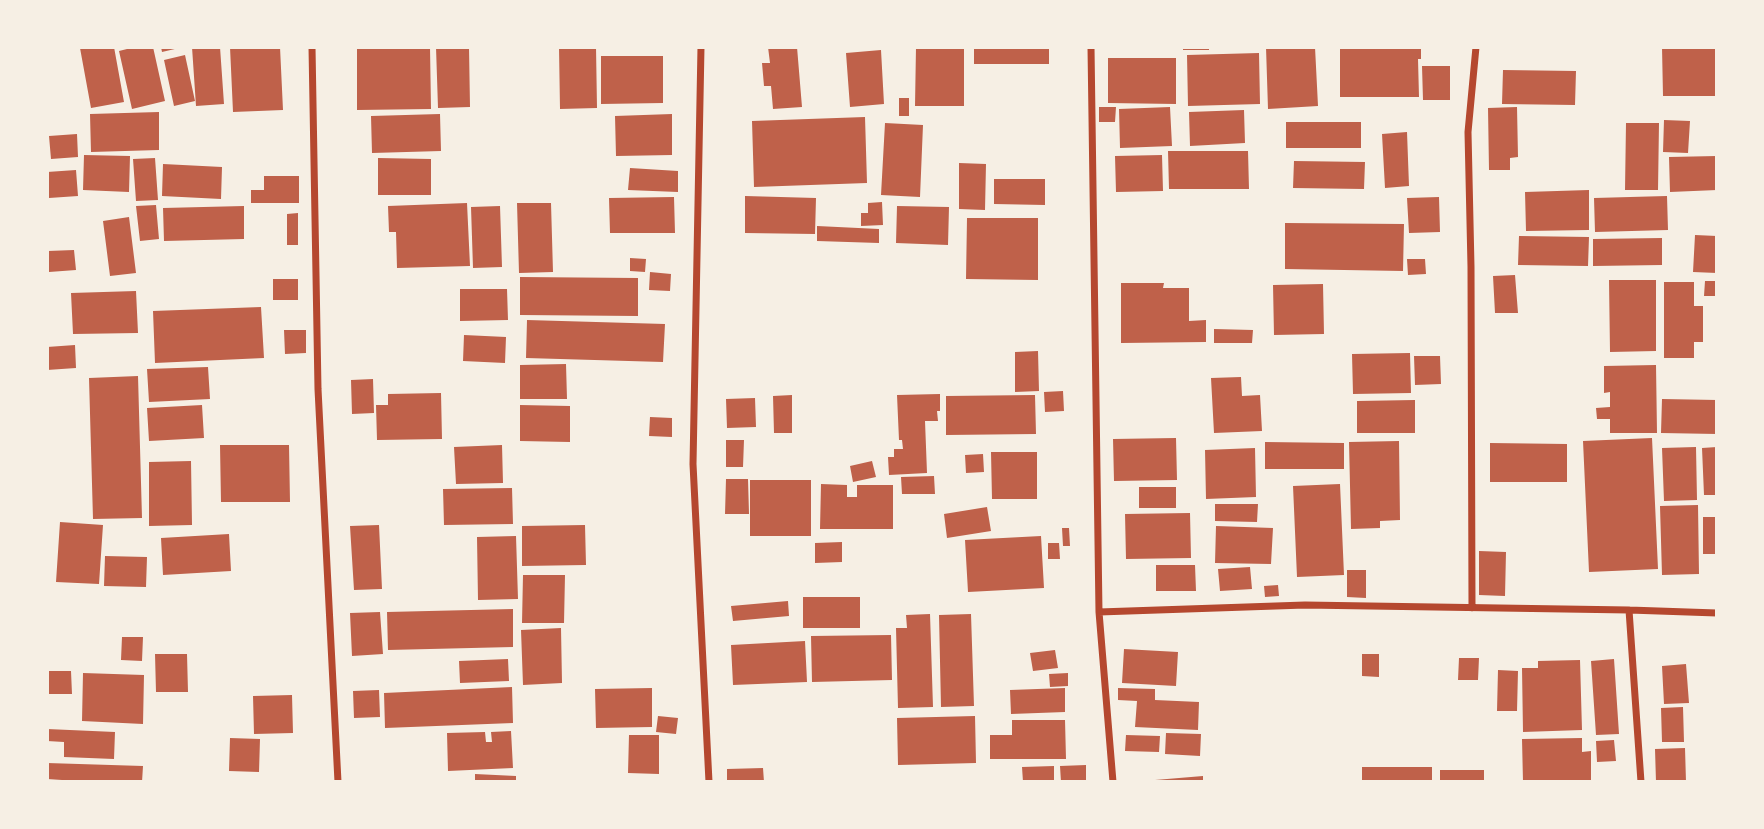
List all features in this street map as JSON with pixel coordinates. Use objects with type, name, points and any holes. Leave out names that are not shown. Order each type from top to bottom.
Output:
[{"type":"street","points":[[312,47],[318,389],[338,782]]},
{"type":"street","points":[[701,47],[693,464],[709,782]]},
{"type":"street","points":[[1090,47],[1099,611],[1113,782]]},
{"type":"street","points":[[1472,608],[1468,132],[1476,47]]},
{"type":"street","points":[[1099,611],[1305,605],[1717,613]]},
{"type":"street","points":[[1629,610],[1641,782]]},
{"type":"building","points":[[114,47],[124,102],[91,108],[80,48]]},
{"type":"building","points":[[135,47],[153,47],[165,101],[132,109],[119,51]]},
{"type":"building","points":[[161,47],[178,47],[179,48],[162,52]]},
{"type":"building","points":[[192,47],[220,47],[224,104],[196,106]]},
{"type":"building","points":[[230,47],[280,47],[283,110],[233,112]]},
{"type":"building","points":[[357,47],[430,47],[431,109],[357,110]]},
{"type":"building","points":[[436,47],[469,47],[470,107],[438,108]]},
{"type":"building","points":[[559,47],[596,47],[597,108],[560,109]]},
{"type":"building","points":[[768,47],[797,47],[802,107],[773,109],[771,86],[764,86],[762,63],[770,63]]},
{"type":"building","points":[[916,47],[964,47],[964,106],[915,106]]},
{"type":"building","points":[[974,47],[1049,47],[1049,64],[974,64]]},
{"type":"building","points":[[1183,47],[1209,47],[1209,50],[1183,50]]},
{"type":"building","points":[[1266,47],[1315,47],[1318,106],[1268,109]]},
{"type":"building","points":[[1340,47],[1421,47],[1421,59],[1418,59],[1419,97],[1340,97]]},
{"type":"building","points":[[1662,47],[1717,47],[1717,96],[1663,96]]},
{"type":"building","points":[[881,50],[884,104],[850,107],[846,53]]},
{"type":"building","points":[[1259,53],[1260,104],[1188,106],[1187,55]]},
{"type":"building","points":[[185,55],[195,101],[174,106],[164,60]]},
{"type":"building","points":[[601,56],[663,56],[663,103],[601,104]]},
{"type":"building","points":[[1108,58],[1176,58],[1176,104],[1108,103]]},
{"type":"building","points":[[1422,66],[1450,66],[1450,100],[1423,100]]},
{"type":"building","points":[[1503,70],[1576,71],[1575,105],[1502,104]]},
{"type":"building","points":[[899,98],[909,98],[909,116],[899,116]]},
{"type":"building","points":[[1099,107],[1116,107],[1115,122],[1099,122]]},
{"type":"building","points":[[1170,107],[1172,146],[1120,148],[1119,109]]},
{"type":"building","points":[[1517,107],[1518,157],[1510,158],[1510,170],[1489,170],[1488,108]]},
{"type":"building","points":[[1244,110],[1245,143],[1190,146],[1189,112]]},
{"type":"building","points":[[159,112],[159,150],[91,152],[90,114]]},
{"type":"building","points":[[440,114],[441,151],[372,153],[371,116]]},
{"type":"building","points":[[672,114],[672,155],[616,156],[615,116]]},
{"type":"building","points":[[865,117],[867,183],[754,187],[752,121]]},
{"type":"building","points":[[1664,120],[1690,121],[1688,153],[1663,152]]},
{"type":"building","points":[[1286,122],[1361,122],[1361,148],[1286,148]]},
{"type":"building","points":[[885,123],[923,125],[920,197],[881,195]]},
{"type":"building","points":[[1626,123],[1659,123],[1658,190],[1625,190]]},
{"type":"building","points":[[1407,132],[1409,186],[1385,188],[1382,134]]},
{"type":"building","points":[[77,134],[78,157],[51,159],[49,136]]},
{"type":"building","points":[[1168,151],[1248,151],[1249,189],[1169,189]]},
{"type":"building","points":[[84,155],[130,156],[129,192],[83,190]]},
{"type":"building","points":[[1162,155],[1163,191],[1116,192],[1115,156]]},
{"type":"building","points":[[1717,156],[1717,190],[1670,192],[1669,157]]},
{"type":"building","points":[[155,158],[158,200],[136,201],[133,159]]},
{"type":"building","points":[[378,158],[431,159],[431,195],[378,195]]},
{"type":"building","points":[[1294,161],[1365,162],[1364,189],[1293,188]]},
{"type":"building","points":[[959,163],[986,164],[985,210],[959,209]]},
{"type":"building","points":[[163,164],[222,167],[221,199],[162,196]]},
{"type":"building","points":[[630,168],[678,171],[678,192],[628,190]]},
{"type":"building","points":[[76,170],[78,196],[49,198],[47,172]]},
{"type":"building","points":[[264,176],[299,176],[299,203],[251,203],[251,190],[264,190]]},
{"type":"building","points":[[994,179],[1045,179],[1045,205],[994,204]]},
{"type":"building","points":[[1589,190],[1589,230],[1526,231],[1525,192]]},
{"type":"building","points":[[745,196],[816,198],[815,234],[745,233]]},
{"type":"building","points":[[1667,196],[1668,230],[1595,232],[1594,198]]},
{"type":"building","points":[[674,197],[675,233],[610,233],[609,198]]},
{"type":"building","points":[[1439,197],[1440,232],[1409,233],[1407,198]]},
{"type":"building","points":[[882,202],[883,225],[861,226],[861,213],[868,213],[868,203]]},
{"type":"building","points":[[467,203],[470,266],[397,268],[396,232],[389,232],[388,206]]},
{"type":"building","points":[[517,203],[551,203],[553,272],[519,273]]},
{"type":"building","points":[[156,205],[159,239],[140,241],[136,206]]},
{"type":"building","points":[[244,206],[244,239],[164,241],[163,208]]},
{"type":"building","points":[[500,206],[502,267],[473,268],[471,207]]},
{"type":"building","points":[[897,206],[949,207],[948,245],[896,243]]},
{"type":"building","points":[[298,213],[298,245],[287,245],[287,214]]},
{"type":"building","points":[[129,217],[136,273],[110,276],[103,221]]},
{"type":"building","points":[[967,218],[1038,218],[1038,280],[966,279]]},
{"type":"building","points":[[1285,223],[1404,224],[1403,271],[1285,269]]},
{"type":"building","points":[[817,226],[879,229],[879,243],[817,241]]},
{"type":"building","points":[[1695,235],[1717,236],[1717,273],[1693,272]]},
{"type":"building","points":[[1519,236],[1589,237],[1588,266],[1518,265]]},
{"type":"building","points":[[1662,238],[1662,265],[1593,266],[1593,239]]},
{"type":"building","points":[[74,250],[76,270],[49,272],[48,251]]},
{"type":"building","points":[[630,258],[646,259],[645,272],[630,271]]},
{"type":"building","points":[[1407,259],[1425,259],[1426,274],[1408,275]]},
{"type":"building","points":[[650,272],[671,274],[670,291],[649,290]]},
{"type":"building","points":[[1515,275],[1518,313],[1495,313],[1493,276]]},
{"type":"building","points":[[520,277],[638,278],[638,316],[520,315]]},
{"type":"building","points":[[273,279],[298,279],[298,300],[273,300]]},
{"type":"building","points":[[1609,280],[1656,280],[1656,351],[1610,352]]},
{"type":"building","points":[[1705,281],[1717,281],[1717,296],[1704,296]]},
{"type":"building","points":[[1664,282],[1694,282],[1694,306],[1703,306],[1703,342],[1694,342],[1694,358],[1664,358]]},
{"type":"building","points":[[1121,283],[1164,283],[1163,288],[1189,288],[1189,321],[1206,320],[1206,342],[1121,343]]},
{"type":"building","points":[[1323,284],[1324,334],[1274,335],[1273,285]]},
{"type":"building","points":[[460,289],[507,289],[508,320],[460,321]]},
{"type":"building","points":[[136,291],[138,333],[73,334],[71,293]]},
{"type":"building","points":[[261,307],[264,358],[155,363],[153,311]]},
{"type":"building","points":[[527,320],[665,324],[663,362],[526,358]]},
{"type":"building","points":[[1214,329],[1253,330],[1252,343],[1214,343]]},
{"type":"building","points":[[284,330],[306,330],[306,353],[285,354]]},
{"type":"building","points":[[464,335],[506,337],[505,363],[463,361]]},
{"type":"building","points":[[75,345],[76,368],[47,370],[47,347]]},
{"type":"building","points":[[1038,351],[1039,391],[1015,392],[1015,352]]},
{"type":"building","points":[[1410,353],[1411,393],[1353,394],[1352,354]]},
{"type":"building","points":[[1414,356],[1440,356],[1441,384],[1415,385]]},
{"type":"building","points":[[566,364],[567,399],[520,399],[520,365]]},
{"type":"building","points":[[1656,365],[1657,433],[1610,433],[1610,419],[1597,419],[1596,408],[1610,407],[1610,392],[1604,393],[1604,366]]},
{"type":"building","points":[[208,367],[210,399],[149,402],[147,369]]},
{"type":"building","points":[[138,376],[142,518],[93,519],[89,378]]},
{"type":"building","points":[[1241,377],[1242,396],[1260,395],[1262,431],[1214,433],[1211,378]]},
{"type":"building","points":[[373,379],[374,413],[352,414],[351,380]]},
{"type":"building","points":[[1063,391],[1064,411],[1045,412],[1044,392]]},
{"type":"building","points":[[441,393],[442,439],[377,440],[376,405],[388,405],[388,394]]},
{"type":"building","points":[[940,394],[938,421],[925,421],[927,473],[889,475],[888,457],[894,457],[894,449],[903,449],[902,440],[899,440],[897,395]]},
{"type":"building","points":[[792,395],[792,433],[774,433],[773,396]]},
{"type":"building","points":[[1035,395],[1036,434],[946,435],[946,396]]},
{"type":"building","points":[[755,398],[756,427],[727,428],[726,399]]},
{"type":"building","points":[[1662,399],[1717,400],[1717,434],[1661,433]]},
{"type":"building","points":[[1415,400],[1415,433],[1357,433],[1357,401]]},
{"type":"building","points":[[202,405],[204,438],[149,441],[147,408]]},
{"type":"building","points":[[520,405],[570,406],[570,442],[520,441]]},
{"type":"building","points":[[650,417],[672,418],[672,437],[649,436]]},
{"type":"building","points":[[1176,438],[1177,480],[1114,481],[1113,439]]},
{"type":"building","points":[[1652,438],[1658,569],[1589,572],[1583,441]]},
{"type":"building","points":[[726,440],[744,440],[743,467],[726,467]]},
{"type":"building","points":[[1399,441],[1400,520],[1380,521],[1380,528],[1351,529],[1349,442]]},
{"type":"building","points":[[1265,442],[1344,443],[1344,469],[1265,469]]},
{"type":"building","points":[[1490,443],[1567,444],[1567,482],[1490,482]]},
{"type":"building","points":[[220,445],[289,445],[290,502],[221,502]]},
{"type":"building","points":[[502,445],[503,483],[456,484],[454,447]]},
{"type":"building","points":[[1696,447],[1697,500],[1664,501],[1662,448]]},
{"type":"building","points":[[1717,447],[1717,495],[1704,495],[1702,448]]},
{"type":"building","points":[[1255,448],[1256,497],[1206,499],[1205,450]]},
{"type":"building","points":[[991,452],[1037,452],[1037,499],[992,499]]},
{"type":"building","points":[[983,454],[984,472],[966,473],[965,455]]},
{"type":"building","points":[[191,461],[192,525],[149,526],[149,462]]},
{"type":"building","points":[[872,461],[876,477],[853,482],[850,466]]},
{"type":"building","points":[[934,476],[935,494],[902,494],[901,477]]},
{"type":"building","points":[[726,479],[748,479],[749,514],[725,514]]},
{"type":"building","points":[[750,480],[811,480],[811,536],[750,536]]},
{"type":"building","points":[[821,484],[847,485],[847,497],[857,497],[857,485],[893,485],[893,529],[820,529]]},
{"type":"building","points":[[1340,484],[1344,575],[1297,577],[1293,486]]},
{"type":"building","points":[[1139,487],[1176,487],[1176,508],[1139,508]]},
{"type":"building","points":[[512,488],[513,524],[444,525],[443,489]]},
{"type":"building","points":[[1215,504],[1258,504],[1257,522],[1215,521]]},
{"type":"building","points":[[1698,505],[1699,574],[1662,575],[1660,506]]},
{"type":"building","points":[[987,507],[991,531],[947,538],[944,514]]},
{"type":"building","points":[[1190,513],[1191,558],[1126,559],[1125,514]]},
{"type":"building","points":[[1703,517],[1717,517],[1717,554],[1703,554]]},
{"type":"building","points":[[60,522],[103,525],[99,584],[56,582]]},
{"type":"building","points":[[379,525],[382,589],[354,590],[350,526]]},
{"type":"building","points":[[585,525],[586,565],[522,566],[522,526]]},
{"type":"building","points":[[1216,526],[1273,528],[1271,564],[1215,563]]},
{"type":"building","points":[[1062,528],[1069,528],[1070,546],[1063,546]]},
{"type":"building","points":[[229,534],[231,571],[163,575],[161,538]]},
{"type":"building","points":[[516,536],[518,599],[478,600],[477,537]]},
{"type":"building","points":[[1041,536],[1044,588],[968,592],[965,540]]},
{"type":"building","points":[[842,542],[842,562],[815,563],[815,543]]},
{"type":"building","points":[[1048,543],[1059,543],[1060,559],[1048,559]]},
{"type":"building","points":[[1479,551],[1506,552],[1505,596],[1479,595]]},
{"type":"building","points":[[105,556],[147,557],[146,587],[104,586]]},
{"type":"building","points":[[1156,565],[1195,565],[1196,591],[1156,591]]},
{"type":"building","points":[[1250,567],[1252,589],[1220,591],[1218,569]]},
{"type":"building","points":[[1347,570],[1366,570],[1366,598],[1347,597]]},
{"type":"building","points":[[523,575],[565,575],[564,623],[522,623]]},
{"type":"building","points":[[1278,585],[1279,596],[1265,597],[1264,586]]},
{"type":"building","points":[[803,597],[860,597],[860,628],[803,628]]},
{"type":"building","points":[[788,601],[789,616],[733,621],[731,606]]},
{"type":"building","points":[[513,609],[513,647],[388,650],[387,612]]},
{"type":"building","points":[[380,612],[383,654],[352,656],[350,613]]},
{"type":"building","points":[[930,614],[933,707],[898,708],[896,628],[907,628],[906,615]]},
{"type":"building","points":[[971,614],[974,706],[941,707],[939,615]]},
{"type":"building","points":[[561,628],[562,683],[523,685],[521,630]]},
{"type":"building","points":[[891,635],[892,680],[812,682],[811,636]]},
{"type":"building","points":[[122,637],[143,637],[142,661],[121,660]]},
{"type":"building","points":[[805,641],[807,682],[733,685],[731,645]]},
{"type":"building","points":[[1124,649],[1178,652],[1176,686],[1122,683]]},
{"type":"building","points":[[1055,650],[1058,668],[1033,671],[1030,653]]},
{"type":"building","points":[[155,654],[187,654],[188,692],[156,692]]},
{"type":"building","points":[[1362,654],[1379,654],[1379,677],[1362,676]]},
{"type":"building","points":[[1459,658],[1479,658],[1478,680],[1458,680]]},
{"type":"building","points":[[508,659],[509,681],[460,683],[459,661]]},
{"type":"building","points":[[1614,659],[1619,734],[1596,735],[1591,661]]},
{"type":"building","points":[[1580,660],[1582,730],[1523,732],[1522,668],[1538,668],[1538,661]]},
{"type":"building","points":[[1686,664],[1689,703],[1664,704],[1662,666]]},
{"type":"building","points":[[1498,670],[1518,671],[1517,711],[1497,711]]},
{"type":"building","points":[[47,671],[71,671],[72,694],[47,694]]},
{"type":"building","points":[[83,673],[144,675],[143,724],[82,721]]},
{"type":"building","points":[[1068,673],[1068,686],[1050,687],[1049,674]]},
{"type":"building","points":[[512,687],[513,723],[385,728],[384,693]]},
{"type":"building","points":[[652,688],[652,727],[596,728],[595,689]]},
{"type":"building","points":[[1065,688],[1065,712],[1011,714],[1010,690]]},
{"type":"building","points":[[1118,688],[1155,689],[1155,700],[1199,702],[1198,730],[1135,727],[1137,701],[1118,700]]},
{"type":"building","points":[[379,690],[380,717],[354,718],[353,691]]},
{"type":"building","points":[[292,695],[293,733],[254,734],[253,696]]},
{"type":"building","points":[[1683,707],[1684,742],[1662,742],[1661,708]]},
{"type":"building","points":[[658,716],[678,718],[676,734],[656,732]]},
{"type":"building","points":[[975,716],[976,763],[898,765],[897,718]]},
{"type":"building","points":[[1012,720],[1065,720],[1066,759],[990,759],[990,735],[1012,735]]},
{"type":"building","points":[[47,729],[115,732],[114,759],[64,757],[64,742],[47,741]]},
{"type":"building","points":[[511,731],[513,768],[448,771],[447,733],[485,732],[486,742],[492,742],[491,732]]},
{"type":"building","points":[[1166,733],[1201,734],[1200,756],[1165,754]]},
{"type":"building","points":[[629,735],[659,735],[659,774],[628,773]]},
{"type":"building","points":[[1126,735],[1160,736],[1159,752],[1125,751]]},
{"type":"building","points":[[230,738],[260,739],[259,772],[229,771]]},
{"type":"building","points":[[1582,738],[1582,752],[1591,751],[1591,782],[1523,782],[1522,739]]},
{"type":"building","points":[[1614,740],[1616,761],[1597,762],[1596,741]]},
{"type":"building","points":[[1685,748],[1686,782],[1656,782],[1655,749]]},
{"type":"building","points":[[47,763],[143,766],[142,782],[62,782],[47,779]]},
{"type":"building","points":[[1086,765],[1086,782],[1061,782],[1060,766]]},
{"type":"building","points":[[1054,766],[1054,782],[1023,782],[1022,767]]},
{"type":"building","points":[[1362,767],[1432,767],[1432,782],[1362,782]]},
{"type":"building","points":[[763,768],[764,782],[727,782],[727,769]]},
{"type":"building","points":[[1440,770],[1484,770],[1484,782],[1440,782]]},
{"type":"building","points":[[475,774],[516,776],[516,782],[475,782]]},
{"type":"building","points":[[1203,776],[1203,782],[1155,782],[1155,780]]}]
